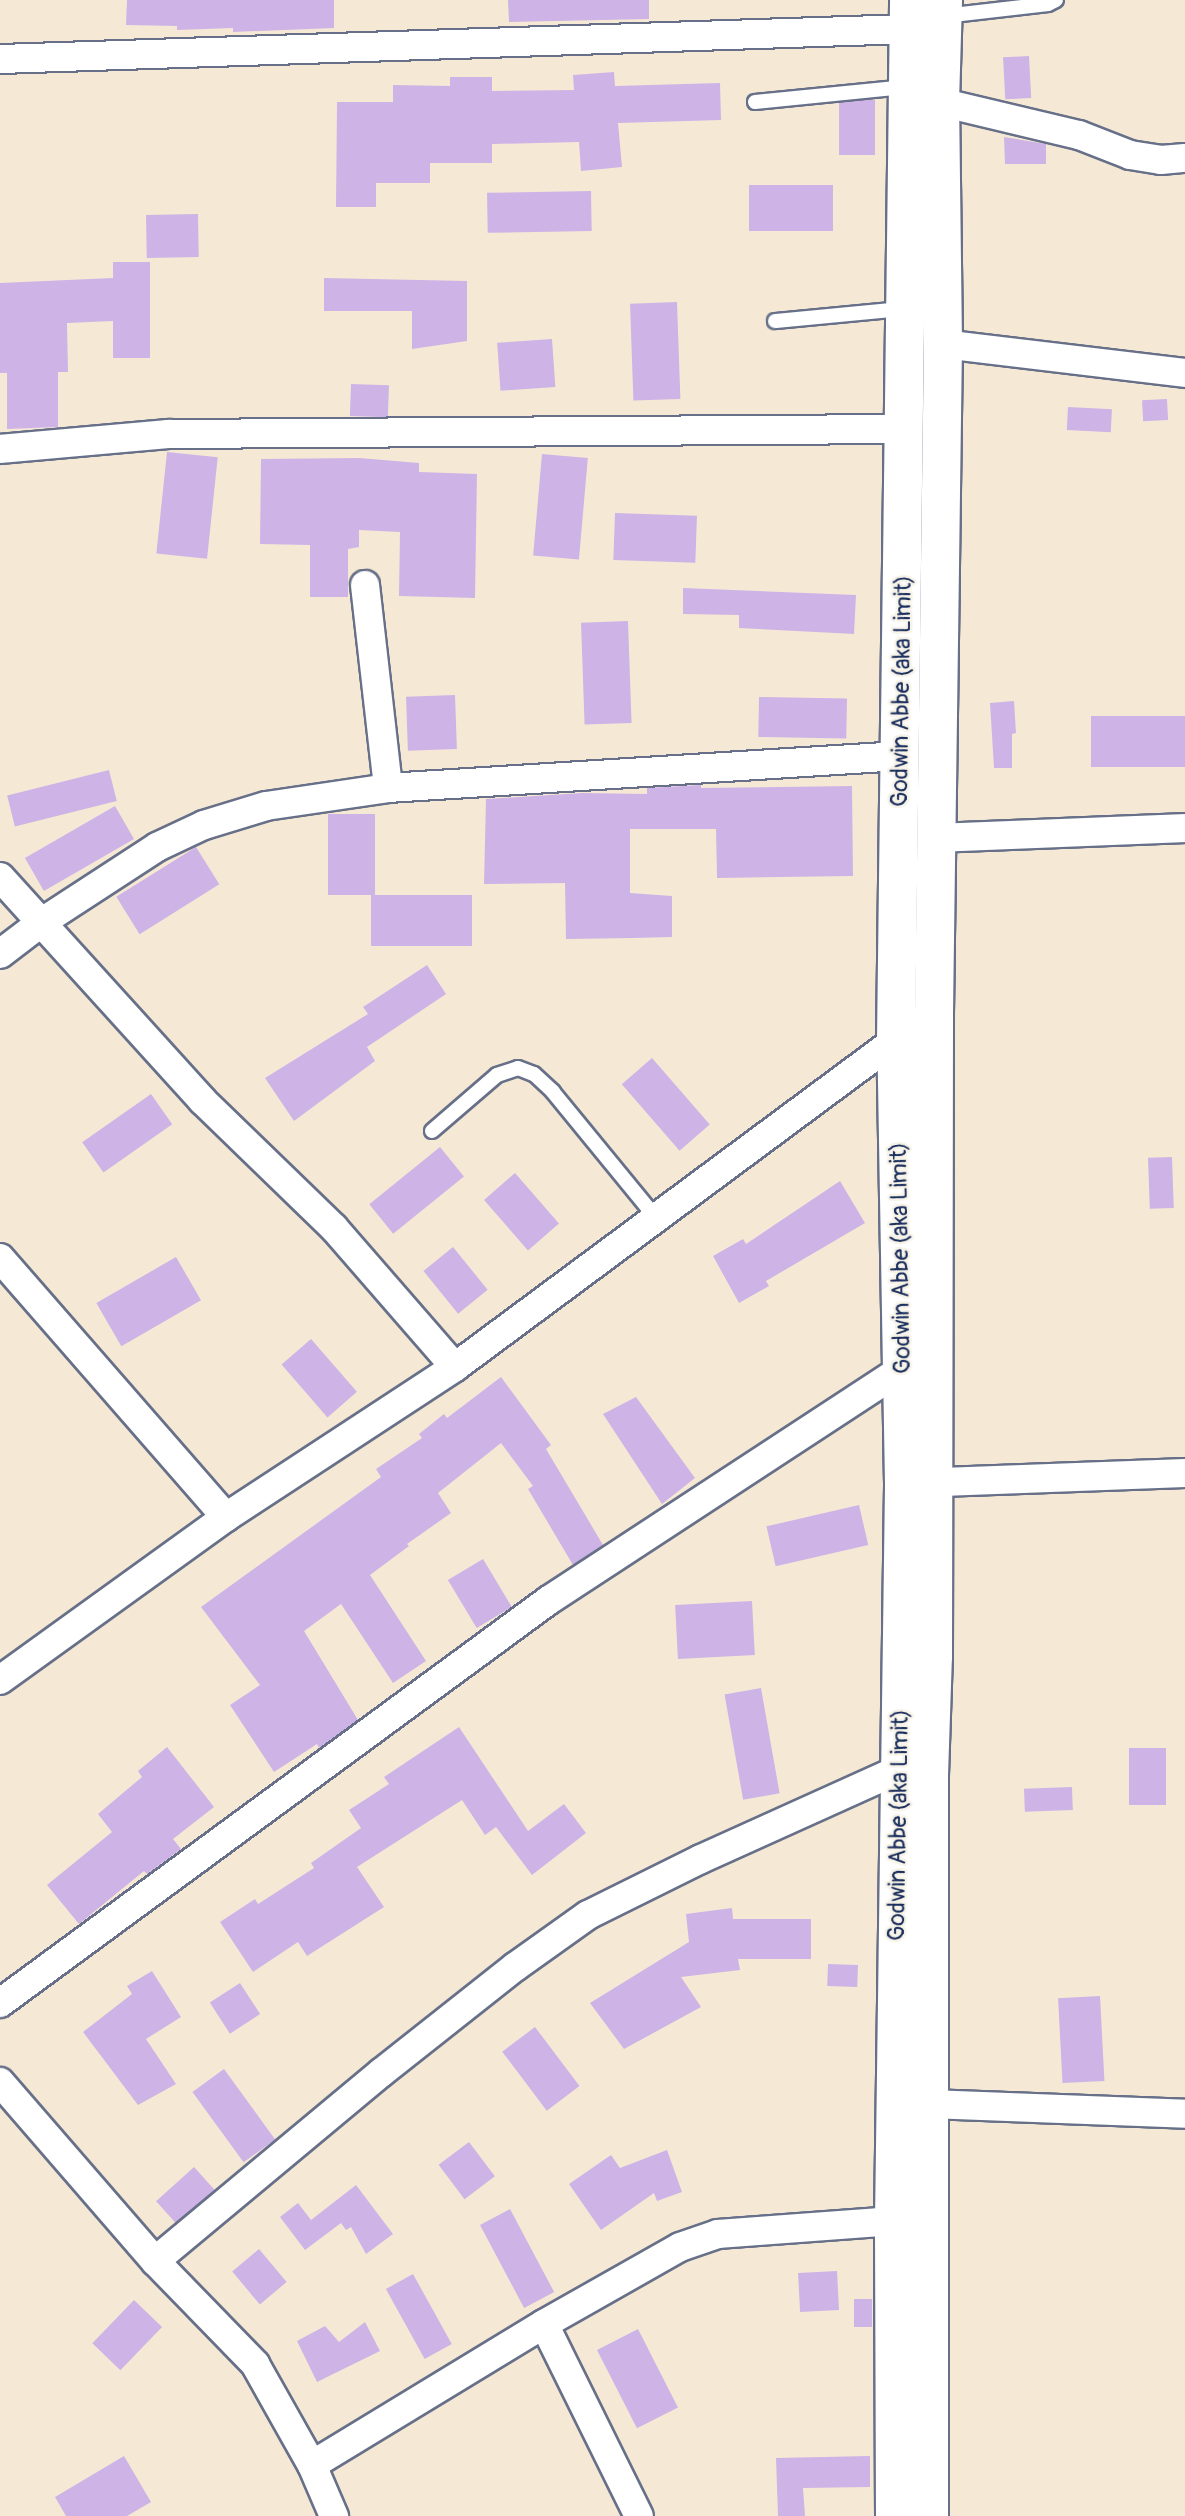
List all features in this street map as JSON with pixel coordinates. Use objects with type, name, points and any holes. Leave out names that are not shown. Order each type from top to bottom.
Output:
[{"type":"street","points":[[0,59],[926,11]]},
{"type":"street","name":"Godwin Abbe (aka Limit)","points":[[895,2516],[894,2221],[900,1769],[919,1483],[902,1368],[916,1107],[937,838],[924,95],[926,11]]},
{"type":"street","points":[[924,95],[1079,135],[1130,155],[1161,160],[1185,158]]},
{"type":"street","points":[[927,315],[1185,373]]},
{"type":"street","name":"Godwin Abbe (aka Limit)","points":[[927,315],[905,429],[896,1040],[916,1107],[919,1483],[929,1776],[929,2516]]},
{"type":"street","points":[[0,449],[168,434],[905,429]]},
{"type":"street","points":[[365,585],[388,788]]},
{"type":"street","points":[[0,954],[42,922],[158,847],[204,825],[266,806],[388,788],[901,756]]},
{"type":"street","points":[[937,838],[1185,828]]},
{"type":"street","points":[[0,877],[203,1101],[334,1228],[455,1367]]},
{"type":"street","points":[[0,1681],[226,1517],[455,1367],[896,1040]]},
{"type":"street","points":[[0,1258],[226,1517]]},
{"type":"street","points":[[0,2003],[550,1600],[902,1368]]},
{"type":"street","points":[[919,1483],[1185,1473]]},
{"type":"street","points":[[155,2261],[382,2072],[514,1967],[588,1915],[701,1859],[900,1769]]},
{"type":"street","points":[[0,2082],[155,2261],[256,2364],[312,2465],[334,2516]]},
{"type":"street","points":[[930,2104],[1185,2114]]},
{"type":"street","points":[[312,2465],[544,2324],[680,2247],[719,2234],[894,2221]]},
{"type":"street","points":[[544,2324],[639,2516]]},
{"type":"lane","points":[[926,11],[1048,4],[1056,0]]},
{"type":"lane","points":[[755,102],[924,95]]},
{"type":"lane","points":[[775,321],[927,315]]},
{"type":"lane","points":[[432,1131],[498,1075],[518,1068],[534,1074],[553,1092],[656,1219]]},
{"type":"building","points":[[127,0],[334,0],[334,28],[233,32],[233,28],[177,30],[177,26],[126,25]]},
{"type":"building","points":[[508,0],[649,0],[649,19],[509,22]]},
{"type":"building","points":[[1029,56],[1031,98],[1005,99],[1003,57]]},
{"type":"building","points":[[614,72],[615,86],[720,83],[721,120],[618,123],[622,167],[581,171],[579,142],[492,144],[492,163],[430,163],[430,183],[376,183],[376,207],[336,207],[337,102],[393,102],[393,85],[450,86],[450,77],[492,77],[492,91],[574,90],[573,75]]},
{"type":"building","points":[[839,100],[875,100],[875,155],[839,155]]},
{"type":"building","points":[[1004,137],[1046,144],[1046,164],[1005,164]]},
{"type":"building","points":[[749,185],[833,185],[833,231],[749,231]]},
{"type":"building","points":[[591,191],[592,231],[488,233],[487,193]]},
{"type":"building","points":[[198,214],[199,257],[147,258],[146,215]]},
{"type":"building","points":[[113,262],[150,262],[150,358],[113,358],[113,321],[67,323],[68,372],[58,372],[58,427],[7,429],[7,373],[0,373],[0,283],[113,278]]},
{"type":"building","points":[[324,278],[467,281],[467,341],[412,349],[412,311],[324,311]]},
{"type":"building","points":[[677,302],[680,399],[633,401],[630,304]]},
{"type":"building","points":[[552,339],[555,387],[500,391],[497,343]]},
{"type":"building","points":[[351,384],[389,385],[388,417],[350,416]]},
{"type":"building","points":[[1167,399],[1168,420],[1143,421],[1142,400]]},
{"type":"building","points":[[1068,407],[1112,409],[1111,432],[1067,430]]},
{"type":"building","points":[[167,452],[218,457],[207,559],[156,553]]},
{"type":"building","points":[[542,454],[588,458],[579,560],[533,556]]},
{"type":"building","points":[[359,458],[419,463],[419,472],[477,474],[475,598],[399,596],[400,532],[359,530],[359,547],[348,549],[348,597],[310,597],[310,545],[260,544],[261,459]]},
{"type":"building","points":[[615,513],[697,516],[695,563],[613,560]]},
{"type":"building","points":[[683,588],[856,595],[854,634],[739,628],[739,615],[683,614]]},
{"type":"building","points":[[628,621],[632,723],[585,725],[581,623]]},
{"type":"building","points":[[455,695],[457,749],[408,751],[406,697]]},
{"type":"building","points":[[759,697],[847,699],[846,739],[758,737]]},
{"type":"building","points":[[1014,701],[1016,733],[1012,734],[1012,768],[994,768],[990,703]]},
{"type":"building","points":[[1091,716],[1185,716],[1185,767],[1091,767]]},
{"type":"building","points":[[109,770],[117,801],[15,826],[7,795]]},
{"type":"building","points":[[701,785],[701,788],[852,786],[853,876],[717,878],[716,829],[630,829],[630,893],[672,896],[672,937],[633,938],[566,939],[565,883],[484,884],[486,799],[582,793],[647,794],[647,788]]},
{"type":"building","points":[[115,806],[134,839],[44,891],[25,858]]},
{"type":"building","points":[[328,814],[375,814],[375,895],[328,895]]},
{"type":"building","points":[[196,847],[219,884],[140,934],[116,897]]},
{"type":"building","points":[[371,895],[472,895],[472,946],[371,946]]},
{"type":"building","points":[[427,965],[446,994],[367,1047],[375,1061],[294,1121],[265,1078],[368,1014],[363,1007]]},
{"type":"building","points":[[652,1058],[710,1124],[680,1151],[622,1084]]},
{"type":"building","points":[[151,1094],[172,1124],[103,1172],[82,1142]]},
{"type":"building","points":[[440,1147],[464,1177],[393,1234],[369,1204]]},
{"type":"building","points":[[1172,1157],[1174,1208],[1150,1209],[1148,1158]]},
{"type":"building","points":[[515,1173],[559,1224],[528,1250],[484,1200]]},
{"type":"building","points":[[840,1181],[865,1223],[766,1281],[769,1286],[739,1303],[713,1256],[743,1239],[746,1244]]},
{"type":"building","points":[[453,1247],[488,1290],[458,1314],[423,1271]]},
{"type":"building","points":[[176,1257],[201,1300],[121,1346],[96,1303]]},
{"type":"building","points":[[311,1339],[357,1392],[327,1417],[282,1365]]},
{"type":"building","points":[[501,1377],[551,1445],[546,1449],[603,1545],[573,1565],[528,1489],[533,1486],[501,1443],[438,1493],[451,1513],[407,1544],[409,1546],[370,1575],[426,1661],[393,1683],[341,1604],[304,1631],[358,1720],[319,1748],[317,1744],[274,1772],[230,1705],[260,1685],[201,1607],[381,1477],[376,1469],[422,1438],[419,1434],[444,1414],[447,1418]]},
{"type":"building","points":[[636,1397],[695,1478],[662,1504],[603,1414]]},
{"type":"building","points":[[859,1505],[868,1545],[776,1566],[766,1526]]},
{"type":"building","points":[[483,1559],[512,1607],[477,1628],[448,1580]]},
{"type":"building","points":[[752,1601],[755,1655],[678,1659],[675,1605]]},
{"type":"building","points":[[761,1688],[780,1793],[743,1800],[725,1694]]},
{"type":"building","points":[[459,1727],[528,1831],[564,1804],[586,1833],[532,1875],[496,1827],[485,1835],[462,1800],[357,1867],[384,1907],[307,1956],[298,1942],[253,1972],[220,1922],[255,1899],[258,1904],[314,1868],[311,1863],[361,1828],[349,1810],[389,1784],[384,1777]]},
{"type":"building","points":[[167,1747],[214,1807],[173,1839],[181,1849],[147,1874],[144,1871],[79,1924],[47,1885],[112,1832],[98,1814],[142,1777],[138,1771]]},
{"type":"building","points":[[1129,1748],[1166,1748],[1166,1805],[1129,1805]]},
{"type":"building","points":[[1072,1787],[1073,1810],[1025,1812],[1024,1789]]},
{"type":"building","points":[[732,1908],[733,1919],[811,1919],[811,1959],[738,1959],[740,1970],[681,1977],[701,2007],[624,2049],[590,2003],[689,1942],[686,1914]]},
{"type":"building","points":[[828,1964],[858,1965],[857,1987],[827,1986]]},
{"type":"building","points":[[152,1971],[181,2017],[146,2039],[176,2084],[138,2105],[83,2032],[132,1994],[127,1986]]},
{"type":"building","points":[[240,1983],[260,2014],[230,2034],[210,2003]]},
{"type":"building","points":[[1100,1996],[1104,2081],[1063,2083],[1058,1998]]},
{"type":"building","points":[[535,2027],[580,2086],[547,2111],[502,2052]]},
{"type":"building","points":[[224,2069],[275,2139],[244,2162],[192,2092]]},
{"type":"building","points":[[469,2142],[495,2176],[465,2199],[439,2165]]},
{"type":"building","points":[[667,2150],[682,2192],[657,2201],[654,2193],[601,2230],[569,2184],[611,2155],[620,2168]]},
{"type":"building","points":[[194,2167],[215,2190],[177,2224],[156,2201]]},
{"type":"building","points":[[356,2185],[393,2234],[366,2254],[351,2227],[346,2230],[341,2223],[305,2250],[280,2217],[298,2203],[311,2220]]},
{"type":"building","points":[[510,2209],[554,2292],[524,2308],[480,2225]]},
{"type":"building","points":[[259,2249],[287,2282],[260,2304],[232,2271]]},
{"type":"building","points":[[837,2271],[839,2310],[800,2312],[798,2273]]},
{"type":"building","points":[[413,2274],[452,2344],[425,2359],[386,2289]]},
{"type":"building","points":[[854,2299],[872,2299],[872,2327],[854,2327]]},
{"type":"building","points":[[134,2300],[162,2327],[120,2370],[92,2343]]},
{"type":"building","points":[[365,2322],[380,2351],[317,2382],[297,2341],[325,2326],[339,2342]]},
{"type":"building","points":[[638,2329],[678,2407],[637,2428],[597,2350]]},
{"type":"building","points":[[124,2456],[151,2502],[127,2516],[66,2516],[55,2497]]},
{"type":"building","points":[[870,2456],[870,2487],[803,2488],[805,2516],[778,2516],[776,2458]]}]
